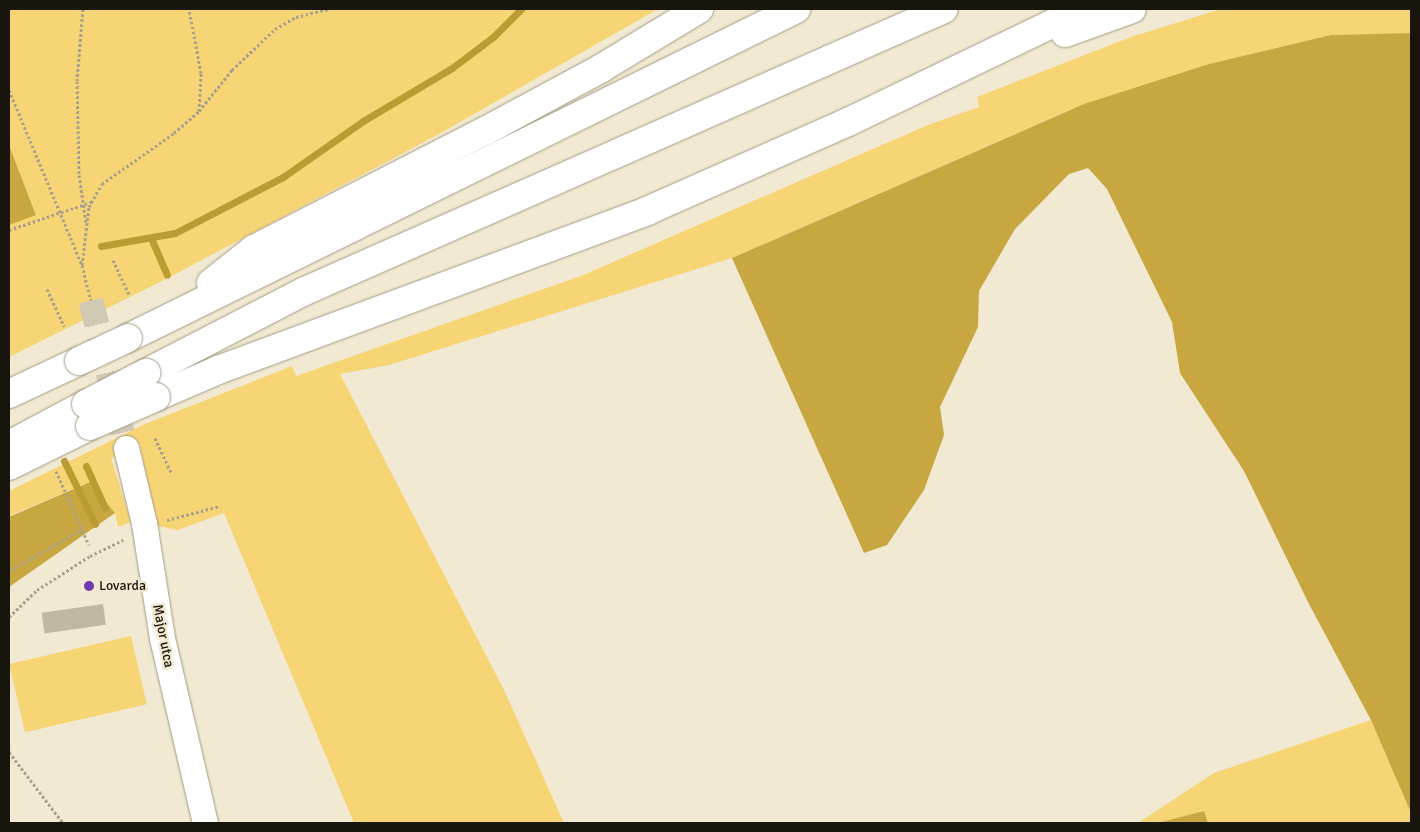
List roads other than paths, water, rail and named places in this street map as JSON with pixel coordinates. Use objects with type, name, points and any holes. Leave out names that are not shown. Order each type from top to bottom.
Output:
[{"type":"highway","points":[[168,318],[254,249],[485,131],[600,69],[699,9]]},
{"type":"highway","points":[[9,394],[128,338],[796,9]]},
{"type":"highway","points":[[9,445],[88,415],[151,385],[305,291],[944,9]]},
{"type":"highway","points":[[151,385],[218,370],[638,215],[848,122],[1084,9]]},
{"type":"highway","points":[[848,122],[1132,9]]},
{"type":"highway","points":[[9,466],[88,415]]},
{"type":"street","name":"Major utca","points":[[126,448],[144,523],[162,638],[205,823]]},
{"type":"waterway","points":[[101,246],[175,233],[283,177],[363,121],[452,68],[493,37],[521,9]]},
{"type":"waterway","points":[[151,238],[167,275]]},
{"type":"waterway","points":[[64,461],[95,524]]},
{"type":"waterway","points":[[86,466],[105,508]]},
{"type":"tunnel","points":[[91,300],[126,448]]},
{"type":"place","name":"Lovarda","points":[[89,586]]}]
